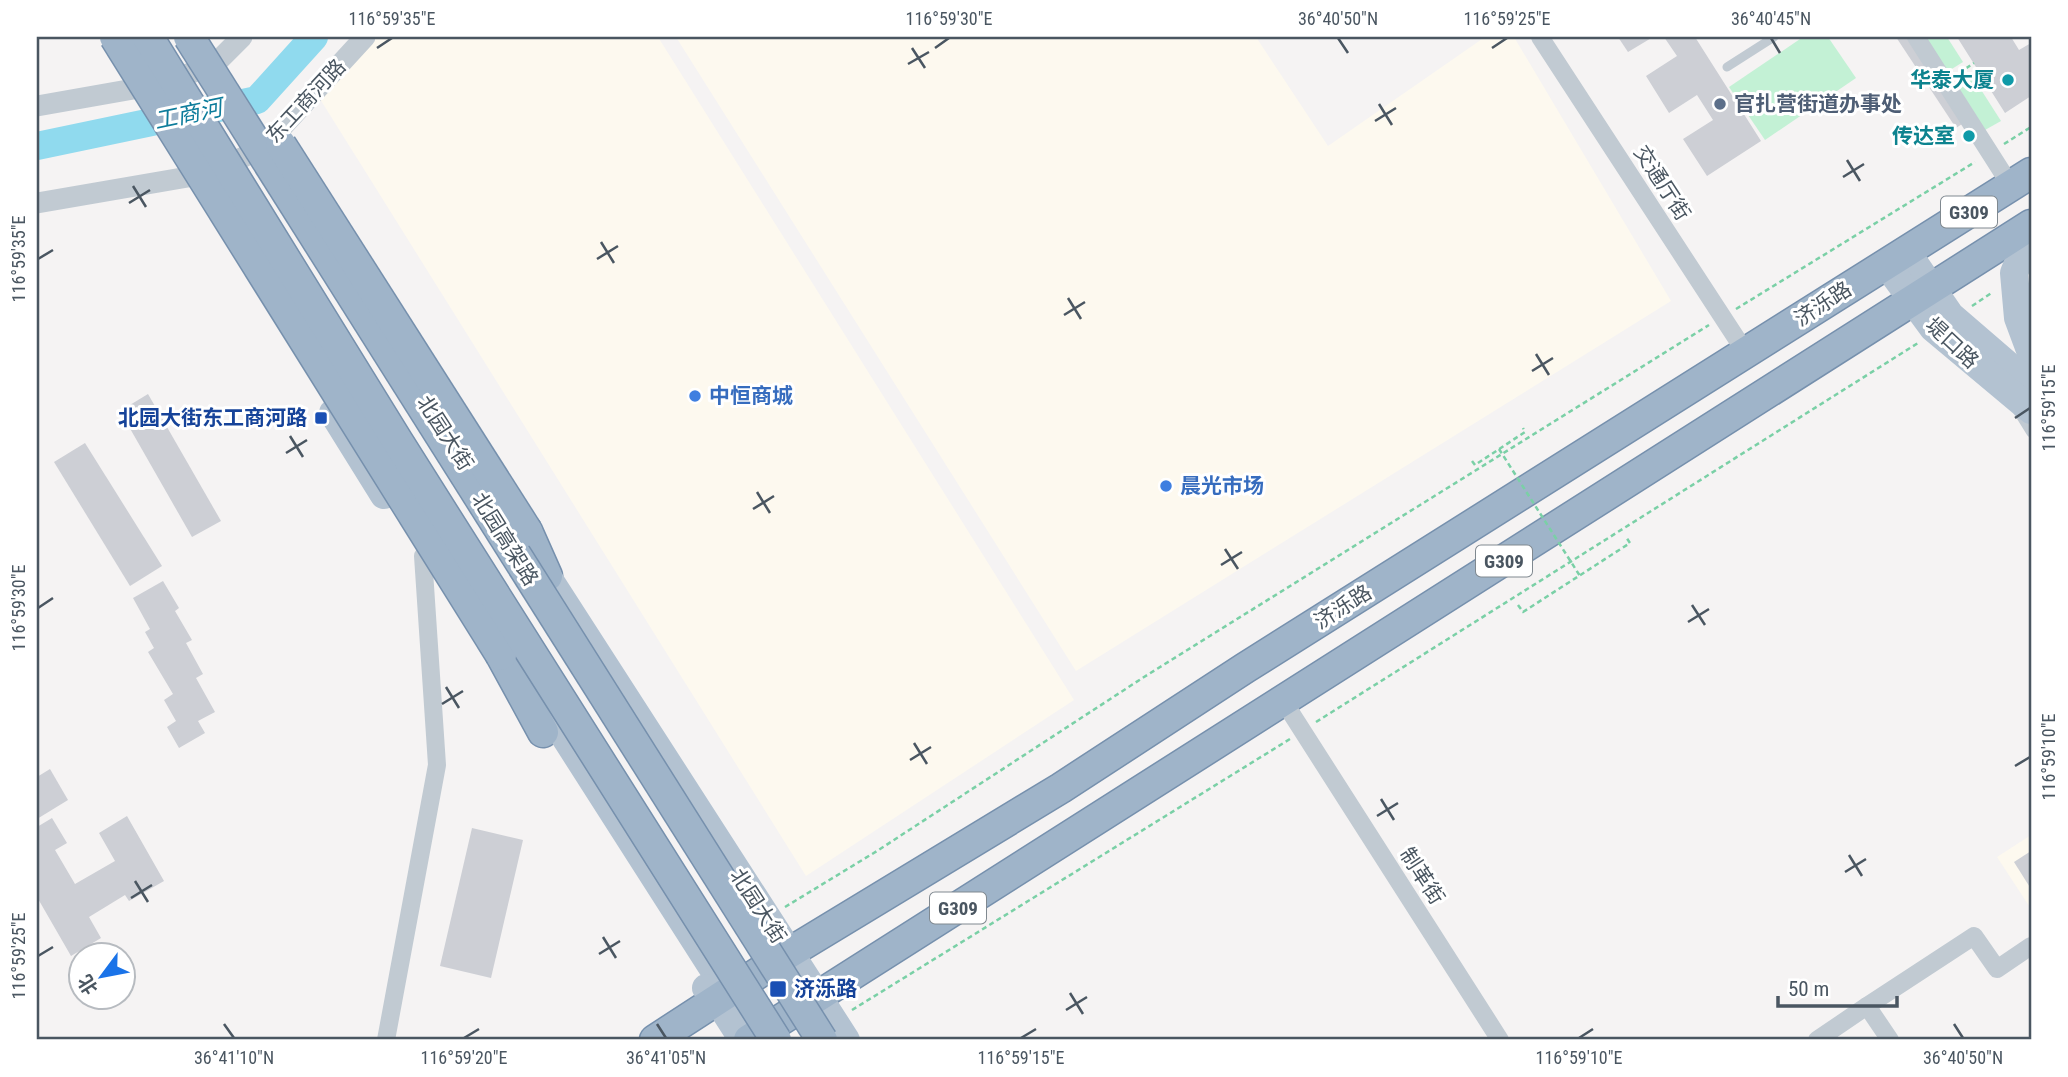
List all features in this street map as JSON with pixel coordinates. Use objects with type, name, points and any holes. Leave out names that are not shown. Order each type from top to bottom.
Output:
[{"type":"highway","points":[[115,37],[512,663],[543,732]]},
{"type":"highway","name":"北园高架路","points":[[148,37],[397,442],[776,1040]]},
{"type":"highway","name":"北园高架路","points":[[189,37],[831,1025]]},
{"type":"highway","points":[[213,51],[527,531],[547,576]]},
{"type":"highway","name":"济泺路","points":[[655,1040],[789,953],[1062,788],[1245,668],[2021,179]]},
{"type":"highway","name":"济泺路","points":[[749,1040],[831,1025],[1095,819],[1284,702],[1920,294],[2031,228]]},
{"type":"main road","points":[[127,37],[512,663],[717,975],[718,1001]]},
{"type":"main road","name":"北园大街","points":[[197,37],[213,51],[230,91],[264,148],[515,541],[547,576],[789,953],[831,1025]]},
{"type":"main road","points":[[211,173],[228,245],[504,682],[543,732],[698,980],[718,1001],[743,1040]]},
{"type":"main road","points":[[2031,228],[2014,273],[2018,318],[2031,353]]},
{"type":"main road","name":"堤口路","points":[[1896,258],[1946,326],[2002,387],[2031,410]]},
{"type":"main road","name":"堤口路","points":[[1946,326],[2031,385]]},
{"type":"street","points":[[37,106],[163,96],[213,51],[242,37]]},
{"type":"street","name":"东工商河路","points":[[37,203],[211,173],[264,148],[365,37]]},
{"type":"street","name":"交通厅街","points":[[1540,37],[1746,354]]},
{"type":"street","points":[[1916,37],[1990,153],[2021,179]]},
{"type":"street","points":[[386,1040],[437,765],[423,556]]},
{"type":"street","name":"制革街","points":[[1284,702],[1500,1040]]},
{"type":"street","points":[[1817,1040],[1973,936],[1997,969],[2031,946]]},
{"type":"street","points":[[1867,1006],[1890,1040]]},
{"type":"lane","points":[[1727,67],[1774,37]]},
{"type":"lane","points":[[2002,387],[2031,433]]},
{"type":"path","points":[[766,918],[877,851],[1144,677],[2031,127]]},
{"type":"path","points":[[831,1025],[1946,326],[1983,297],[2015,282]]},
{"type":"path","points":[[1472,461],[1475,465],[1525,432],[1523,428]]},
{"type":"path","points":[[1499,449],[1580,576]]},
{"type":"path","points":[[1518,605],[1523,612],[1630,544],[1626,537]]},
{"type":"shaded area","name":"中恒商城","points":[[364,37],[658,37],[1074,700],[806,876],[315,91]]},
{"type":"shaded area","name":"晨光市场","points":[[676,37],[1256,37],[1328,146],[1485,37],[1514,37],[1671,301],[1076,671]]},
{"type":"shaded area","points":[[2031,835],[2031,909],[1997,857]]},
{"type":"green space","points":[[1803,37],[1828,37],[1856,78],[1765,140],[1729,87]]},
{"type":"green space","points":[[1925,37],[1947,37],[1963,62],[1947,72]]},
{"type":"green space","points":[[1971,74],[2001,121],[1985,130],[1956,84]]},
{"type":"building","points":[[1618,37],[1653,37],[1628,52]]},
{"type":"building","name":"官扎营街道办事处","points":[[1664,37],[1695,37],[1761,141],[1707,176],[1683,139],[1713,120],[1697,95],[1669,113],[1646,76],[1677,56]]},
{"type":"building","points":[[1896,37],[1909,37],[1965,122],[1956,128]]},
{"type":"building","name":"华泰大厦","points":[[1957,37],[2011,37],[2019,50],[2031,43],[2031,96],[2005,113]]},
{"type":"building","points":[[148,394],[221,521],[192,537],[120,411]]},
{"type":"building","points":[[85,443],[162,566],[130,586],[54,462]]},
{"type":"building","points":[[163,581],[179,608],[175,611],[192,640],[186,643],[203,674],[196,678],[215,712],[198,721],[205,733],[179,748],[167,727],[176,721],[164,700],[173,694],[148,652],[154,648],[145,632],[150,629],[133,598]]},
{"type":"building","points":[[50,769],[68,800],[37,819],[37,777]]},
{"type":"building","points":[[127,816],[164,881],[129,901],[125,895],[89,917],[101,938],[66,940],[66,947],[37,897],[37,827],[52,818],[67,843],[55,850],[75,884],[115,861],[99,833]]},
{"type":"building","points":[[472,828],[523,840],[491,978],[440,966]]},
{"type":"building","points":[[2031,851],[2031,889],[2014,862]]},
{"type":"waterway","name":"工商河","points":[[37,146],[257,100],[314,37]]},
{"type":"place","name":"华泰大厦","points":[[2008,80]]},
{"type":"place","name":"官扎营街道办事处","points":[[1720,104]]},
{"type":"place","name":"传达室","points":[[1969,136]]},
{"type":"place","name":"中恒商城","points":[[695,396]]},
{"type":"place","name":"北园大街东工商河路","points":[[321,418]]},
{"type":"place","name":"晨光市场","points":[[1166,486]]},
{"type":"place","name":"济泺路","points":[[778,989]]}]
